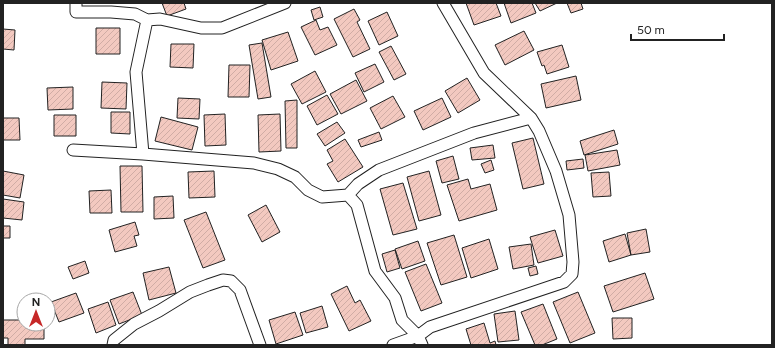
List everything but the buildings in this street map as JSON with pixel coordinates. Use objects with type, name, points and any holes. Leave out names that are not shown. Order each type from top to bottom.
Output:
[{"type":"street","points":[[76,3],[76,12],[135,14],[147,20],[160,19],[201,28],[222,28],[285,3]]},
{"type":"street","points":[[393,345],[420,341],[430,327],[564,282],[572,274],[573,262],[569,215],[556,171],[539,131],[531,118],[484,73],[443,3]]},
{"type":"street","points":[[143,154],[136,72],[147,20]]},
{"type":"street","points":[[73,150],[254,163],[278,169],[295,177],[308,190],[322,197],[348,195],[358,184],[379,170],[474,133],[531,118]]},
{"type":"street","points":[[348,195],[357,205],[375,271],[396,298],[402,320],[420,341]]},
{"type":"street","points":[[113,345],[114,340],[134,324],[190,292],[223,280],[231,282],[240,290],[260,345]]}]
